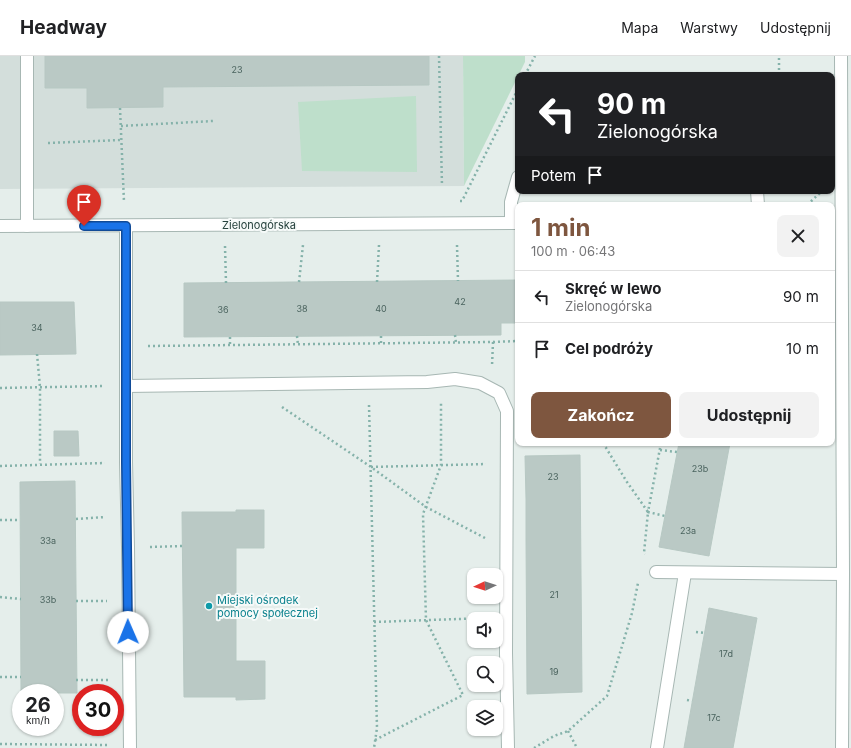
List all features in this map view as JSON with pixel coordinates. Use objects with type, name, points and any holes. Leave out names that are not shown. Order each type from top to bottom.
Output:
[{"type":"street","points":[[27,56],[27,226]]},
{"type":"street","points":[[841,56],[842,220],[846,386],[843,574],[847,623],[842,748]]},
{"type":"street","points":[[514,223],[510,202],[515,186]]},
{"type":"street","name":"Zielonogórska","points":[[0,226],[514,223]]},
{"type":"street","points":[[126,226],[125,346],[130,747]]},
{"type":"street","points":[[126,386],[440,381],[455,379],[480,383],[498,393],[507,411],[506,618],[508,748]]},
{"type":"street","points":[[656,572],[843,574]]},
{"type":"street","points":[[656,748],[685,572]]},
{"type":"path","points":[[439,56],[442,186]]},
{"type":"path","points":[[527,72],[535,56]]},
{"type":"path","points":[[779,56],[779,72]]},
{"type":"path","points":[[454,201],[462,201],[515,95]]},
{"type":"path","points":[[120,108],[124,202],[131,202]]},
{"type":"path","points":[[121,126],[213,121]]},
{"type":"path","points":[[46,143],[121,140]]},
{"type":"path","points":[[810,202],[819,194]]},
{"type":"path","points":[[378,282],[379,244]]},
{"type":"path","points":[[299,282],[303,245]]},
{"type":"path","points":[[457,245],[458,281]]},
{"type":"path","points":[[225,246],[226,283]]},
{"type":"path","points":[[455,335],[456,342]]},
{"type":"path","points":[[297,336],[298,345]]},
{"type":"path","points":[[381,336],[381,344]]},
{"type":"path","points":[[230,337],[230,345]]},
{"type":"path","points":[[125,346],[381,344],[515,341]]},
{"type":"path","points":[[491,389],[493,342]]},
{"type":"path","points":[[37,354],[40,387],[40,464]]},
{"type":"path","points":[[375,740],[462,695],[426,620],[423,514],[442,465],[440,381]]},
{"type":"path","points":[[369,382],[377,728],[374,748]]},
{"type":"path","points":[[0,388],[126,386]]},
{"type":"path","points":[[280,406],[371,467],[426,507],[506,550]]},
{"type":"path","points":[[605,446],[648,512],[665,516]]},
{"type":"path","points":[[642,561],[648,512],[661,446]]},
{"type":"path","points":[[660,450],[677,452]]},
{"type":"path","points":[[0,466],[126,462]]},
{"type":"path","points":[[371,467],[506,464]]},
{"type":"path","points":[[76,519],[127,516]]},
{"type":"path","points":[[0,520],[20,520]]},
{"type":"path","points":[[128,547],[182,546]]},
{"type":"path","points":[[644,553],[656,572]]},
{"type":"path","points":[[534,748],[554,736],[568,731],[607,696],[632,613],[638,583]]},
{"type":"path","points":[[0,597],[21,599]]},
{"type":"path","points":[[76,601],[128,601]]},
{"type":"path","points":[[374,622],[506,618]]},
{"type":"path","points":[[0,677],[21,677]]},
{"type":"path","points":[[76,680],[129,679]]},
{"type":"path","points":[[568,731],[577,748]]},
{"type":"path","points":[[0,744],[130,747]]},
{"type":"shaded area","points":[[0,56],[463,56],[464,186],[0,189]]},
{"type":"green space","points":[[463,56],[525,56],[525,62],[520,72],[515,72],[515,82],[464,186]]},
{"type":"green space","points":[[416,96],[417,172],[302,171],[298,102]]},
{"type":"building","points":[[45,56],[429,56],[429,85],[163,87],[163,107],[87,108],[87,88],[45,88]]},
{"type":"building","points":[[515,280],[515,323],[501,323],[501,335],[184,337],[184,283]]},
{"type":"building","points":[[0,302],[74,302],[76,354],[0,355]]},
{"type":"building","points":[[54,431],[78,431],[79,456],[54,456]]},
{"type":"building","points":[[678,446],[729,446],[709,556],[659,547]]},
{"type":"building","points":[[580,455],[582,692],[527,694],[525,456]]},
{"type":"building","points":[[75,481],[77,684],[72,684],[72,693],[64,693],[64,684],[21,684],[20,482]]},
{"type":"building","name":"Miejski ośrodek pomocy społecznej","points":[[236,510],[264,510],[264,548],[236,548],[236,661],[265,661],[265,699],[236,700],[236,697],[184,697],[182,512],[236,512]]},
{"type":"building","points":[[709,608],[757,618],[733,748],[684,748]]},
{"type":"place","name":"Miejski ośrodek pomocy społecznej","points":[[209,606]]},
{"type":"route","points":[[84,226],[126,226],[125,346],[128,632]]}]
